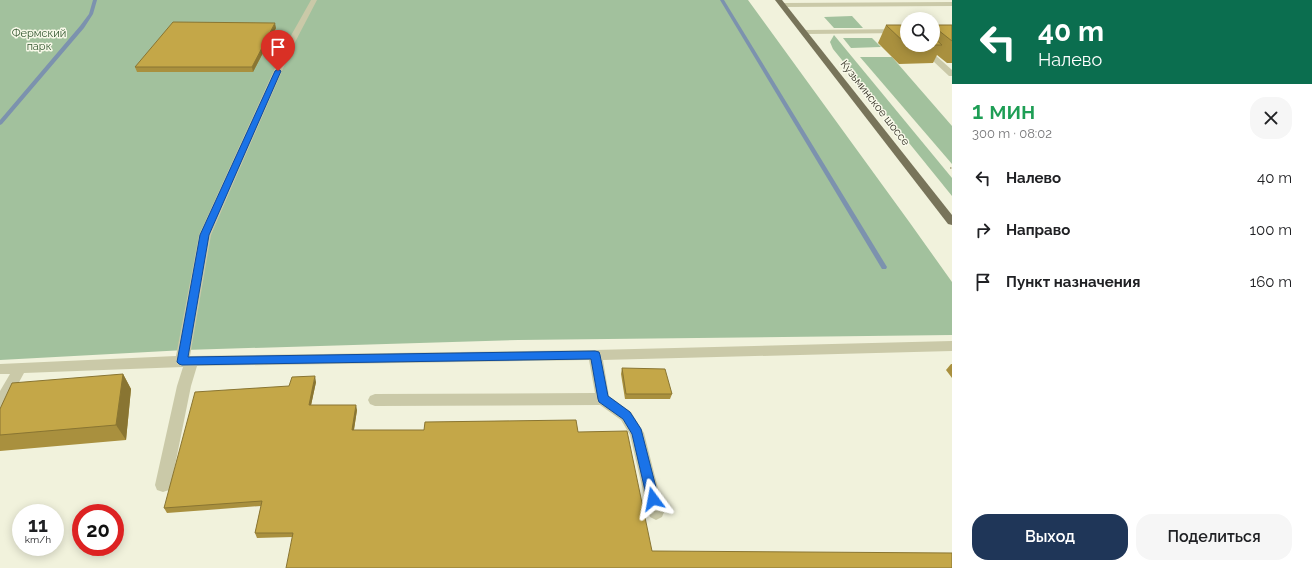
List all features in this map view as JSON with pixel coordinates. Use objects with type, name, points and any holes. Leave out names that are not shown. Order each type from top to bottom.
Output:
[{"type":"main road","name":"Кузьминское шоссе","points":[[781,3],[952,222]]},
{"type":"street","points":[[163,485],[184,386],[205,235],[288,48],[314,0]]},
{"type":"street","points":[[781,3],[922,2],[952,4]]},
{"type":"street","points":[[805,32],[900,31]]},
{"type":"street","points":[[928,52],[952,74]]},
{"type":"street","points":[[0,369],[187,361],[595,355],[952,346]]},
{"type":"street","points":[[595,355],[603,399]]},
{"type":"street","points":[[0,404],[20,368]]},
{"type":"street","points":[[375,400],[603,399],[626,416],[637,433],[656,512]]},
{"type":"green space","name":"Фермский парк","points":[[0,0],[748,0],[952,282],[952,335],[518,340],[185,350],[0,360]]},
{"type":"green space","points":[[852,16],[863,28],[834,28],[824,17]]},
{"type":"green space","points":[[834,35],[952,178],[952,196],[833,49],[830,42]]},
{"type":"green space","points":[[843,38],[872,38],[881,47],[851,48]]},
{"type":"green space","points":[[860,57],[892,57],[952,126],[952,164]]},
{"type":"building","points":[[173,22],[275,23],[252,67],[135,67]]},
{"type":"building","points":[[886,25],[900,25],[900,38]]},
{"type":"building","points":[[940,25],[952,25],[952,41],[940,32]]},
{"type":"building","points":[[622,368],[665,369],[672,394],[626,394]]},
{"type":"building","points":[[123,374],[116,425],[0,435],[0,409],[12,383]]},
{"type":"building","points":[[315,376],[309,405],[356,405],[352,430],[424,430],[425,422],[576,420],[578,432],[627,431],[652,551],[952,553],[952,568],[286,568],[293,533],[255,533],[262,501],[164,508],[195,392],[289,386],[292,377]]},
{"type":"waterway","points":[[0,123],[82,27],[91,14],[95,0]]},
{"type":"waterway","points":[[722,0],[884,267]]},
{"type":"route","points":[[278,71],[205,235],[203,254],[182,362],[595,355],[600,374],[603,399],[615,406],[626,416],[637,433],[653,499]]}]
